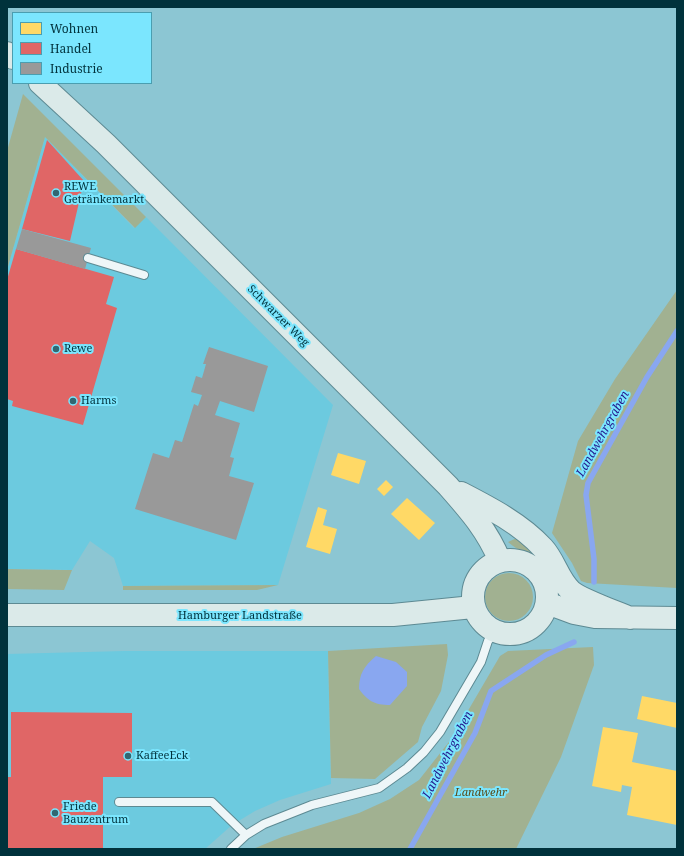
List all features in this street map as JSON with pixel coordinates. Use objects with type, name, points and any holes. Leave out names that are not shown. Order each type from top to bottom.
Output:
[{"type":"street","name":"Schwarzer Weg","points":[[41,84],[106,144],[448,486],[476,517],[491,539],[500,561]]},
{"type":"street","points":[[448,486],[498,513],[533,538],[544,549],[554,564],[562,581],[573,592],[630,618]]},
{"type":"street","points":[[513,560],[525,563],[535,570],[544,585],[547,603],[540,619],[531,628],[520,634],[507,635],[495,632],[481,622],[473,607],[472,595],[475,583],[481,574],[490,566],[500,561],[513,560]]},
{"type":"street","points":[[547,603],[574,613],[595,617],[677,618]]},
{"type":"street","name":"Hamburger Landstraße","points":[[7,615],[392,615],[473,607]]},
{"type":"lane","points":[[88,258],[144,275]]},
{"type":"lane","points":[[231,849],[246,835],[264,824],[312,805],[379,788],[407,768],[424,752],[440,732],[481,662],[488,641],[495,632]]},
{"type":"lane","points":[[119,802],[212,802],[246,835]]},
{"type":"shaded area","points":[[45,137],[134,228],[146,217],[333,405],[278,585],[123,586],[114,558],[90,541],[72,570],[7,569],[7,270]]},
{"type":"shaded area","points":[[125,651],[328,651],[331,784],[280,800],[255,811],[232,825],[205,849],[7,849],[7,654]]},
{"type":"shaded area","points":[[376,656],[396,662],[407,672],[407,686],[390,705],[372,702],[365,697],[359,689],[363,671],[368,663]]},
{"type":"green space","points":[[23,94],[146,217],[135,228],[45,137],[7,270],[7,151]]},
{"type":"green space","points":[[677,290],[677,588],[587,583],[581,581],[572,563],[552,533],[578,441],[615,379]]},
{"type":"green space","points":[[519,537],[538,554],[556,590],[542,566],[508,542]]},
{"type":"green space","points":[[7,569],[72,570],[64,590],[7,589]]},
{"type":"green space","points":[[509,573],[518,575],[526,580],[531,588],[533,597],[531,606],[526,614],[518,619],[509,621],[500,619],[492,614],[487,606],[485,597],[487,588],[492,580],[500,575]]},
{"type":"green space","points":[[278,585],[257,590],[123,590],[123,586]]},
{"type":"green space","points":[[447,644],[448,655],[441,691],[422,727],[418,742],[375,779],[331,778],[328,651]]},
{"type":"green space","name":"Landwehr","points":[[593,647],[594,665],[561,757],[516,849],[253,849],[282,837],[359,813],[390,799],[419,780],[452,738],[500,656],[508,651]]},
{"type":"building: Wohnen","points":[[338,453],[366,461],[359,484],[331,475]]},
{"type":"building: Wohnen","points":[[386,480],[393,487],[384,496],[377,489]]},
{"type":"building: Wohnen","points":[[407,498],[435,523],[419,540],[391,514]]},
{"type":"building: Wohnen","points":[[318,507],[327,510],[323,525],[337,529],[330,554],[306,547]]},
{"type":"building: Wohnen","points":[[642,696],[677,703],[677,728],[637,719]]},
{"type":"building: Wohnen","points":[[603,727],[638,733],[632,762],[677,771],[677,825],[627,815],[632,787],[622,785],[621,792],[592,786]]},
{"type":"building: Handel","name":"REWE Getränkemarkt","points":[[47,140],[84,181],[70,241],[22,229]]},
{"type":"building: Handel","name":"Rewe","points":[[16,249],[114,277],[106,304],[117,308],[83,425],[12,406],[13,401],[7,399],[7,280]]},
{"type":"building: Handel","name":"Friede Bauzentrum","points":[[11,712],[132,713],[132,777],[103,777],[103,849],[7,849],[7,777],[11,777]]},
{"type":"building: Industrie","points":[[22,229],[91,248],[85,269],[16,249]]},
{"type":"building: Industrie","points":[[209,347],[268,366],[254,412],[220,401],[215,415],[240,423],[230,457],[234,458],[229,476],[254,483],[236,540],[135,509],[153,453],[169,458],[175,440],[182,442],[194,404],[198,406],[202,395],[191,392],[196,376],[202,378],[206,364],[203,364]]},
{"type":"waterway","name":"Landwehrgraben","points":[[594,582],[594,559],[586,495],[588,483],[647,377],[677,331]]},
{"type":"waterway","name":"Landwehrgraben","points":[[410,849],[475,733],[491,691],[546,655],[574,642]]},
{"type":"place","name":"REWE Getränkemarkt","points":[[56,193]]},
{"type":"place","name":"Rewe","points":[[56,349]]},
{"type":"place","name":"Harms","points":[[73,401]]},
{"type":"place","name":"KaffeeEck","points":[[128,756]]},
{"type":"place","name":"Friede Bauzentrum","points":[[55,813]]}]
